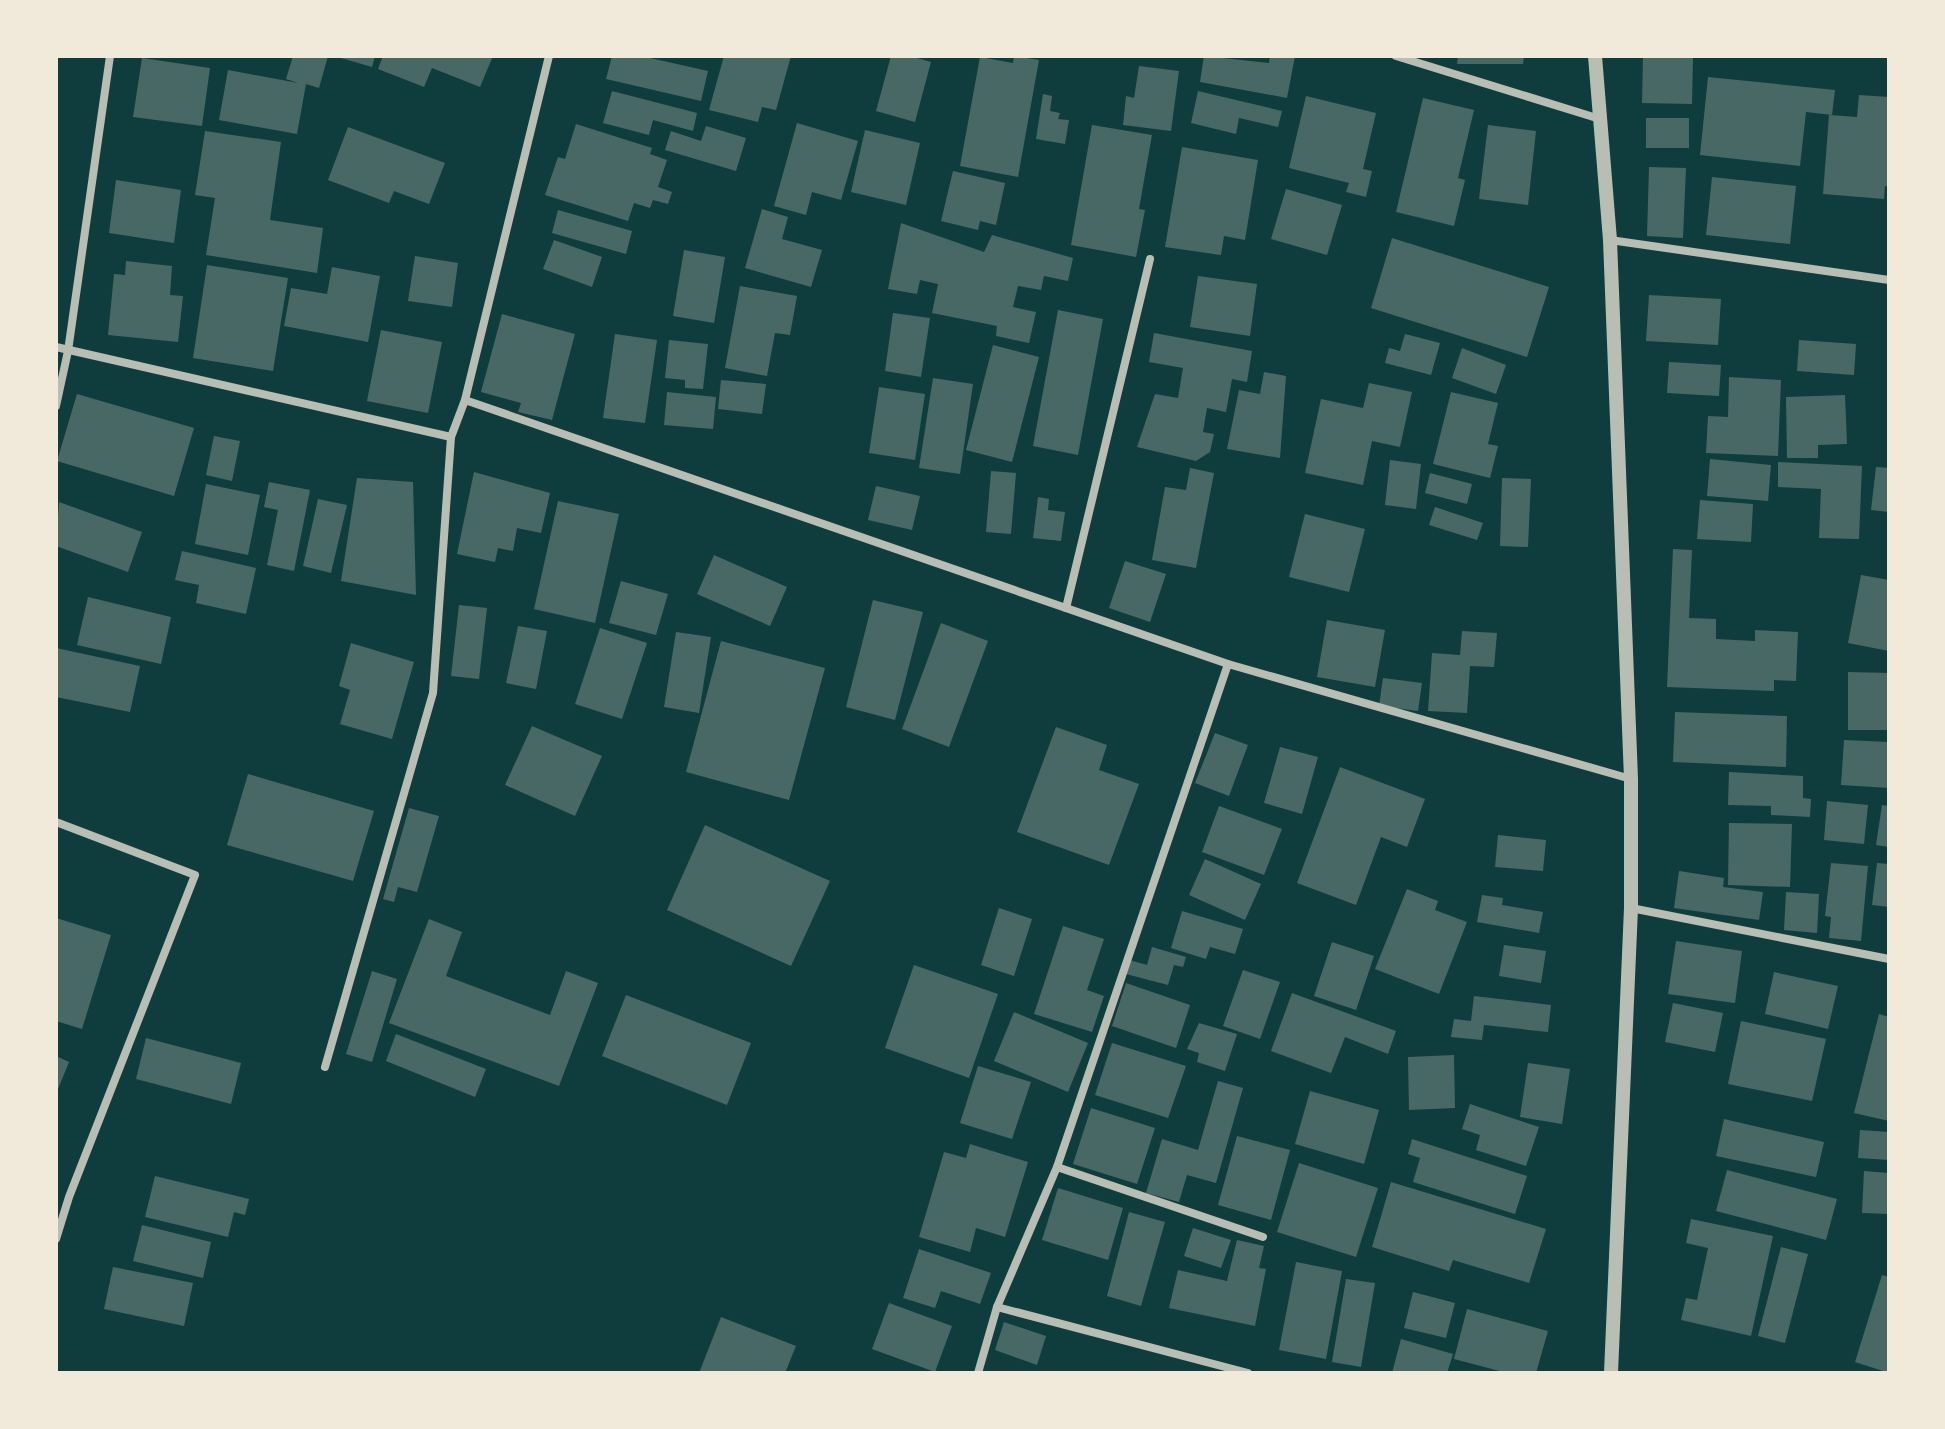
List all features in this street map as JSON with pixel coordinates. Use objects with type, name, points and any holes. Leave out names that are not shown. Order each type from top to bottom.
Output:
[{"type":"street","points":[[56,406],[68,351],[110,56]]},
{"type":"street","points":[[325,1067],[433,693],[451,437],[465,400],[549,56]]},
{"type":"street","points":[[1396,56],[1600,119]]},
{"type":"street","points":[[1595,56],[1610,240],[1631,779],[1631,908],[1611,1373]]},
{"type":"street","points":[[1610,240],[1889,280]]},
{"type":"street","points":[[1066,608],[1150,259]]},
{"type":"street","points":[[56,347],[451,437]]},
{"type":"street","points":[[465,400],[1228,664],[1631,779]]},
{"type":"street","points":[[978,1373],[997,1307],[1057,1167],[1228,664]]},
{"type":"street","points":[[56,822],[195,875],[69,1197],[56,1239]]},
{"type":"street","points":[[1631,908],[1889,959]]},
{"type":"street","points":[[1057,1167],[1263,1237]]},
{"type":"street","points":[[997,1307],[1248,1373]]},
{"type":"building","points":[[293,56],[328,56],[319,88],[306,84],[297,134],[219,120],[228,70],[298,83],[286,79]]},
{"type":"building","points":[[334,56],[375,56],[372,67]]},
{"type":"building","points":[[383,56],[493,56],[480,87],[432,68],[424,87],[378,69]]},
{"type":"building","points":[[612,56],[641,56],[708,71],[701,101],[606,79]]},
{"type":"building","points":[[724,56],[791,56],[776,110],[762,107],[758,122],[709,110]]},
{"type":"building","points":[[891,56],[910,56],[931,62],[915,122],[876,111]]},
{"type":"building","points":[[1014,56],[1039,60],[1018,177],[960,166],[980,57],[1013,63]]},
{"type":"building","points":[[1204,56],[1269,63],[1270,56],[1295,56],[1287,98],[1200,82]]},
{"type":"building","points":[[1458,56],[1524,56],[1523,64],[1457,64]]},
{"type":"building","points":[[1643,56],[1693,56],[1692,104],[1642,103]]},
{"type":"building","points":[[142,58],[210,68],[202,126],[133,117]]},
{"type":"building","points":[[1139,66],[1179,71],[1171,131],[1123,125],[1126,96],[1134,98]]},
{"type":"building","points":[[1708,77],[1835,90],[1832,115],[1806,112],[1800,166],[1700,155]]},
{"type":"building","points":[[612,91],[697,113],[693,131],[653,120],[649,135],[603,123]]},
{"type":"building","points":[[1198,91],[1282,111],[1278,127],[1239,118],[1236,134],[1191,123]]},
{"type":"building","points":[[1043,94],[1052,96],[1050,111],[1060,113],[1058,119],[1069,120],[1065,144],[1036,139]]},
{"type":"building","points":[[1859,95],[1889,97],[1889,187],[1885,186],[1884,199],[1823,194],[1829,115],[1857,117]]},
{"type":"building","points":[[1306,96],[1376,113],[1363,169],[1372,171],[1366,197],[1346,192],[1349,183],[1289,168]]},
{"type":"building","points":[[1423,98],[1474,110],[1458,178],[1465,180],[1454,226],[1396,212]]},
{"type":"building","points":[[1646,118],[1689,118],[1689,148],[1646,148]]},
{"type":"building","points":[[797,123],[858,141],[841,200],[812,192],[806,215],[774,206]]},
{"type":"building","points":[[576,124],[652,148],[650,154],[667,160],[658,187],[672,192],[668,204],[653,200],[650,208],[634,203],[628,221],[545,195],[558,157],[565,159]]},
{"type":"building","points":[[1092,125],[1152,135],[1139,209],[1145,210],[1136,257],[1071,245]]},
{"type":"building","points":[[1488,125],[1536,131],[1528,205],[1479,199]]},
{"type":"building","points":[[706,126],[746,138],[736,171],[665,150],[671,131],[701,141]]},
{"type":"building","points":[[348,127],[445,163],[429,204],[394,191],[389,203],[328,180]]},
{"type":"building","points":[[865,130],[920,143],[906,205],[851,192]]},
{"type":"building","points":[[205,131],[281,142],[270,220],[323,228],[317,273],[206,255],[215,198],[195,195]]},
{"type":"building","points":[[1182,147],[1258,160],[1245,240],[1224,236],[1221,255],[1165,247]]},
{"type":"building","points":[[1649,167],[1686,168],[1683,238],[1647,236]]},
{"type":"building","points":[[953,171],[1005,183],[996,225],[980,221],[978,230],[941,221]]},
{"type":"building","points":[[1712,177],[1796,186],[1790,244],[1706,235]]},
{"type":"building","points":[[116,180],[181,190],[174,243],[109,233]]},
{"type":"building","points":[[1286,189],[1342,205],[1327,255],[1271,239]]},
{"type":"building","points":[[762,209],[788,217],[782,239],[822,250],[811,287],[745,268]]},
{"type":"building","points":[[558,210],[632,231],[626,254],[552,233]]},
{"type":"building","points":[[901,223],[984,252],[992,235],[1073,258],[1068,281],[1044,276],[1041,290],[1018,286],[1013,307],[1036,312],[1029,343],[996,336],[997,326],[932,313],[938,284],[920,280],[917,294],[888,289]]},
{"type":"building","points":[[1392,238],[1549,287],[1527,357],[1371,308]]},
{"type":"building","points":[[554,240],[602,257],[592,287],[543,269]]},
{"type":"building","points":[[684,250],[725,257],[714,323],[673,316]]},
{"type":"building","points":[[415,256],[458,263],[452,307],[408,301]]},
{"type":"building","points":[[126,261],[172,266],[170,295],[183,296],[178,342],[108,335],[114,274],[125,275]]},
{"type":"building","points":[[207,265],[288,278],[273,371],[193,358]]},
{"type":"building","points":[[332,267],[380,276],[368,342],[284,326],[291,288],[327,294]]},
{"type":"building","points":[[1198,276],[1257,284],[1250,336],[1190,327]]},
{"type":"building","points":[[740,286],[797,296],[790,335],[775,333],[767,376],[725,368]]},
{"type":"building","points":[[1649,295],[1721,299],[1718,345],[1646,341]]},
{"type":"building","points":[[1058,310],[1103,319],[1078,455],[1033,446]]},
{"type":"building","points":[[893,313],[930,318],[921,377],[885,371]]},
{"type":"building","points":[[502,314],[575,334],[552,420],[518,412],[521,403],[481,392]]},
{"type":"building","points":[[381,330],[442,342],[428,413],[367,401]]},
{"type":"building","points":[[1154,333],[1252,351],[1247,382],[1232,379],[1226,412],[1207,408],[1203,432],[1214,434],[1210,452],[1196,461],[1137,447],[1155,394],[1178,398],[1183,368],[1149,362]]},
{"type":"building","points":[[615,334],[657,340],[645,423],[603,418]]},
{"type":"building","points":[[1405,334],[1440,343],[1431,375],[1385,363],[1389,348],[1400,351]]},
{"type":"building","points":[[669,340],[708,344],[703,389],[685,388],[685,380],[665,378]]},
{"type":"building","points":[[1799,340],[1856,344],[1854,375],[1797,371]]},
{"type":"building","points":[[993,345],[1039,357],[1012,462],[966,450]]},
{"type":"building","points":[[1462,348],[1506,365],[1496,394],[1452,378]]},
{"type":"building","points":[[1669,362],[1721,365],[1719,396],[1667,393]]},
{"type":"building","points":[[1264,372],[1286,376],[1280,458],[1227,449],[1239,390],[1260,394]]},
{"type":"building","points":[[1729,377],[1781,380],[1778,456],[1706,453],[1708,416],[1728,417]]},
{"type":"building","points":[[933,378],[973,384],[960,474],[919,468]]},
{"type":"building","points":[[721,380],[766,384],[762,414],[718,409]]},
{"type":"building","points":[[1369,383],[1412,392],[1400,447],[1372,441],[1363,485],[1305,473],[1321,399],[1363,408]]},
{"type":"building","points":[[879,387],[925,394],[915,460],[869,453]]},
{"type":"building","points":[[667,392],[716,397],[713,429],[664,425]]},
{"type":"building","points":[[1451,392],[1498,403],[1488,444],[1498,446],[1490,478],[1433,464]]},
{"type":"building","points":[[77,394],[194,428],[174,496],[57,461]]},
{"type":"building","points":[[1845,395],[1847,444],[1818,445],[1818,458],[1787,458],[1786,397]]},
{"type":"building","points":[[214,436],[240,441],[232,481],[206,475]]},
{"type":"building","points":[[1710,459],[1771,465],[1768,501],[1707,496]]},
{"type":"building","points":[[1390,460],[1421,464],[1416,509],[1385,505]]},
{"type":"building","points":[[1778,462],[1862,466],[1859,539],[1819,538],[1821,489],[1778,487]]},
{"type":"building","points":[[1876,467],[1889,468],[1889,512],[1871,510]]},
{"type":"building","points":[[1190,468],[1214,473],[1196,568],[1152,560],[1165,487],[1186,490]]},
{"type":"building","points":[[991,471],[1016,473],[1011,534],[986,532]]},
{"type":"building","points":[[474,472],[550,493],[541,533],[517,528],[513,551],[498,548],[495,562],[457,554]]},
{"type":"building","points":[[1430,473],[1472,484],[1467,504],[1425,493]]},
{"type":"building","points":[[357,478],[413,482],[416,595],[341,581]]},
{"type":"building","points":[[1502,478],[1531,479],[1528,547],[1500,546]]},
{"type":"building","points":[[269,482],[310,490],[294,571],[267,565],[278,510],[264,507]]},
{"type":"building","points":[[206,484],[260,495],[248,555],[195,544]]},
{"type":"building","points":[[876,486],[920,496],[912,530],[868,520]]},
{"type":"building","points":[[1038,497],[1049,499],[1048,510],[1065,512],[1061,541],[1033,538]]},
{"type":"building","points":[[318,499],[347,505],[331,573],[303,566]]},
{"type":"building","points":[[1700,500],[1753,504],[1751,542],[1697,539]]},
{"type":"building","points":[[558,501],[619,514],[595,623],[534,609]]},
{"type":"building","points":[[59,502],[142,532],[128,572],[56,546]]},
{"type":"building","points":[[1435,507],[1483,523],[1477,540],[1429,525]]},
{"type":"building","points":[[1305,514],[1365,529],[1349,592],[1289,577]]},
{"type":"building","points":[[1673,549],[1692,550],[1689,618],[1716,619],[1716,639],[1755,641],[1755,630],[1798,632],[1796,681],[1774,680],[1774,691],[1667,687]]},
{"type":"building","points":[[182,551],[256,568],[246,614],[196,603],[199,585],[175,580]]},
{"type":"building","points":[[714,555],[787,587],[770,626],[697,594]]},
{"type":"building","points":[[1125,561],[1166,574],[1150,622],[1109,608]]},
{"type":"building","points":[[1861,575],[1889,580],[1889,651],[1848,643]]},
{"type":"building","points":[[621,581],[668,594],[656,635],[609,623]]},
{"type":"building","points":[[88,597],[171,617],[161,664],[77,645]]},
{"type":"building","points":[[873,600],[923,612],[895,720],[846,707]]},
{"type":"building","points":[[459,605],[487,608],[479,679],[451,676]]},
{"type":"building","points":[[1327,620],[1385,630],[1375,687],[1317,677]]},
{"type":"building","points":[[941,623],[988,641],[949,747],[902,729]]},
{"type":"building","points":[[518,626],[547,631],[536,689],[506,683]]},
{"type":"building","points":[[600,628],[647,643],[622,719],[575,704]]},
{"type":"building","points":[[1462,631],[1497,633],[1494,667],[1470,666],[1467,713],[1428,711],[1432,653],[1460,655]]},
{"type":"building","points":[[676,632],[711,637],[699,713],[664,707]]},
{"type":"building","points":[[721,641],[825,668],[789,800],[686,772]]},
{"type":"building","points":[[351,643],[414,662],[392,739],[340,724],[350,690],[339,686]]},
{"type":"building","points":[[56,648],[140,666],[130,712],[56,697]]},
{"type":"building","points":[[1848,672],[1889,673],[1889,730],[1848,730]]},
{"type":"building","points":[[1383,678],[1422,683],[1418,711],[1379,706]]},
{"type":"building","points":[[1675,712],[1787,716],[1786,767],[1673,762]]},
{"type":"building","points":[[532,726],[602,756],[575,816],[505,785]]},
{"type":"building","points":[[1056,727],[1107,745],[1099,770],[1139,784],[1109,865],[1017,832]]},
{"type":"building","points":[[1215,733],[1248,745],[1229,796],[1195,783]]},
{"type":"building","points":[[1844,740],[1889,742],[1889,788],[1841,785]]},
{"type":"building","points":[[1280,747],[1318,757],[1302,814],[1264,803]]},
{"type":"building","points":[[1340,767],[1425,799],[1407,847],[1381,837],[1356,905],[1297,883]]},
{"type":"building","points":[[1729,772],[1803,776],[1803,798],[1811,799],[1810,817],[1771,815],[1771,806],[1728,805]]},
{"type":"building","points":[[248,774],[374,811],[353,881],[227,845]]},
{"type":"building","points":[[1827,801],[1868,805],[1864,844],[1824,840]]},
{"type":"building","points":[[1882,805],[1889,806],[1889,847],[1876,845]]},
{"type":"building","points":[[1219,806],[1282,829],[1264,875],[1202,852]]},
{"type":"building","points":[[409,808],[439,816],[417,892],[398,887],[394,902],[383,899]]},
{"type":"building","points":[[1729,823],[1792,824],[1790,887],[1728,885]]},
{"type":"building","points":[[705,825],[830,881],[791,966],[667,910]]},
{"type":"building","points":[[1498,835],[1546,840],[1543,871],[1495,867]]},
{"type":"building","points":[[1205,859],[1261,884],[1245,920],[1189,895]]},
{"type":"building","points":[[1831,863],[1868,866],[1861,941],[1829,938],[1831,917],[1825,916]]},
{"type":"building","points":[[1877,863],[1889,864],[1889,907],[1872,905]]},
{"type":"building","points":[[1679,871],[1724,878],[1723,887],[1763,892],[1759,920],[1674,908]]},
{"type":"building","points":[[1407,889],[1438,901],[1435,910],[1467,922],[1439,994],[1375,969]]},
{"type":"building","points":[[1786,892],[1819,894],[1817,933],[1784,930]]},
{"type":"building","points":[[1482,895],[1503,898],[1502,905],[1543,912],[1539,933],[1477,922]]},
{"type":"building","points":[[999,908],[1032,919],[1014,976],[981,965]]},
{"type":"building","points":[[1182,911],[1243,929],[1235,954],[1210,947],[1206,959],[1171,948]]},
{"type":"building","points":[[56,918],[111,935],[82,1029],[56,1021]]},
{"type":"building","points":[[429,919],[462,932],[446,976],[550,1015],[566,971],[598,983],[559,1086],[389,1023]]},
{"type":"building","points":[[1063,926],[1104,939],[1087,990],[1104,996],[1092,1032],[1034,1014]]},
{"type":"building","points":[[1676,941],[1742,951],[1735,1003],[1668,994]]},
{"type":"building","points":[[1332,942],[1374,956],[1356,1010],[1314,996]]},
{"type":"building","points":[[1504,945],[1546,951],[1541,983],[1499,976]]},
{"type":"building","points":[[1152,947],[1186,957],[1183,967],[1174,965],[1168,985],[1126,974],[1129,960],[1147,965]]},
{"type":"building","points":[[914,965],[998,994],[969,1078],[885,1048]]},
{"type":"building","points":[[1243,970],[1280,982],[1260,1039],[1223,1026]]},
{"type":"building","points":[[372,971],[397,979],[372,1062],[346,1054]]},
{"type":"building","points":[[1774,972],[1838,986],[1828,1029],[1765,1014]]},
{"type":"building","points":[[1126,983],[1190,1005],[1176,1048],[1112,1026]]},
{"type":"building","points":[[1292,993],[1396,1031],[1388,1054],[1345,1037],[1331,1073],[1271,1051]]},
{"type":"building","points":[[626,995],[751,1043],[727,1105],[602,1056]]},
{"type":"building","points":[[1474,996],[1551,1005],[1548,1032],[1484,1025],[1482,1040],[1451,1037],[1454,1019],[1471,1021]]},
{"type":"building","points":[[1673,1003],[1723,1013],[1715,1052],[1665,1042]]},
{"type":"building","points":[[1014,1012],[1088,1043],[1068,1092],[994,1061]]},
{"type":"building","points":[[1879,1014],[1889,1017],[1889,1121],[1854,1113]]},
{"type":"building","points":[[1741,1021],[1826,1039],[1812,1101],[1728,1084]]},
{"type":"building","points":[[1199,1023],[1237,1034],[1225,1071],[1197,1062],[1199,1053],[1187,1049]]},
{"type":"building","points":[[396,1034],[486,1069],[475,1097],[386,1061]]},
{"type":"building","points":[[146,1038],[241,1063],[231,1104],[136,1079]]},
{"type":"building","points":[[1112,1043],[1186,1066],[1168,1118],[1095,1095]]},
{"type":"building","points":[[1454,1055],[1455,1108],[1409,1110],[1408,1057]]},
{"type":"building","points":[[56,1056],[69,1062],[56,1094]]},
{"type":"building","points":[[1528,1063],[1570,1069],[1562,1124],[1520,1117]]},
{"type":"building","points":[[978,1066],[1031,1082],[1012,1139],[960,1123]]},
{"type":"building","points":[[1218,1081],[1243,1088],[1216,1183],[1187,1175],[1179,1202],[1146,1193],[1162,1139],[1198,1150]]},
{"type":"building","points":[[1310,1091],[1379,1110],[1364,1164],[1295,1144]]},
{"type":"building","points":[[1470,1104],[1539,1127],[1526,1166],[1476,1150],[1480,1135],[1462,1129]]},
{"type":"building","points":[[1091,1108],[1155,1128],[1137,1184],[1073,1164]]},
{"type":"building","points":[[1724,1119],[1824,1142],[1816,1177],[1716,1156]]},
{"type":"building","points":[[1860,1130],[1889,1132],[1889,1160],[1858,1158]]},
{"type":"building","points":[[1237,1136],[1290,1150],[1271,1220],[1218,1205]]},
{"type":"building","points":[[1412,1139],[1527,1176],[1515,1214],[1413,1182],[1420,1158],[1408,1154]]},
{"type":"building","points":[[970,1144],[1028,1162],[1005,1237],[976,1228],[970,1252],[919,1237],[944,1152],[966,1158]]},
{"type":"building","points":[[1299,1163],[1378,1188],[1356,1257],[1277,1232]]},
{"type":"building","points":[[1727,1170],[1837,1199],[1826,1240],[1716,1211]]},
{"type":"building","points":[[1864,1171],[1889,1173],[1889,1214],[1862,1213]]},
{"type":"building","points":[[155,1176],[249,1199],[245,1215],[234,1212],[228,1237],[145,1217]]},
{"type":"building","points":[[1391,1182],[1546,1229],[1529,1283],[1453,1260],[1449,1271],[1372,1247]]},
{"type":"building","points":[[1058,1188],[1123,1208],[1108,1260],[1042,1240]]},
{"type":"building","points":[[1129,1212],[1165,1222],[1141,1306],[1107,1296]]},
{"type":"building","points":[[1691,1219],[1773,1236],[1751,1336],[1681,1320],[1686,1298],[1697,1300],[1708,1248],[1686,1243]]},
{"type":"building","points":[[142,1225],[211,1242],[203,1278],[133,1261]]},
{"type":"building","points":[[1193,1228],[1231,1240],[1221,1268],[1184,1256]]},
{"type":"building","points":[[1237,1240],[1264,1246],[1259,1268],[1266,1269],[1255,1326],[1169,1308],[1178,1270],[1227,1281]]},
{"type":"building","points":[[1781,1247],[1808,1254],[1785,1343],[1758,1336]]},
{"type":"building","points":[[919,1249],[991,1273],[980,1304],[941,1291],[935,1308],[903,1298]]},
{"type":"building","points":[[1296,1262],[1342,1271],[1326,1359],[1279,1350]]},
{"type":"building","points":[[113,1267],[193,1283],[184,1326],[104,1309]]},
{"type":"building","points":[[1882,1275],[1889,1277],[1889,1373],[1855,1362]]},
{"type":"building","points":[[1346,1279],[1375,1283],[1361,1367],[1332,1362]]},
{"type":"building","points":[[1413,1292],[1455,1303],[1446,1338],[1404,1328]]},
{"type":"building","points":[[889,1303],[952,1326],[935,1372],[872,1349]]},
{"type":"building","points":[[1467,1309],[1548,1331],[1536,1373],[1507,1373],[1454,1359]]},
{"type":"building","points":[[721,1317],[796,1346],[785,1373],[699,1373]]},
{"type":"building","points":[[1004,1322],[1046,1336],[1037,1365],[995,1350]]},
{"type":"building","points":[[1401,1339],[1453,1354],[1447,1373],[1392,1373]]}]
